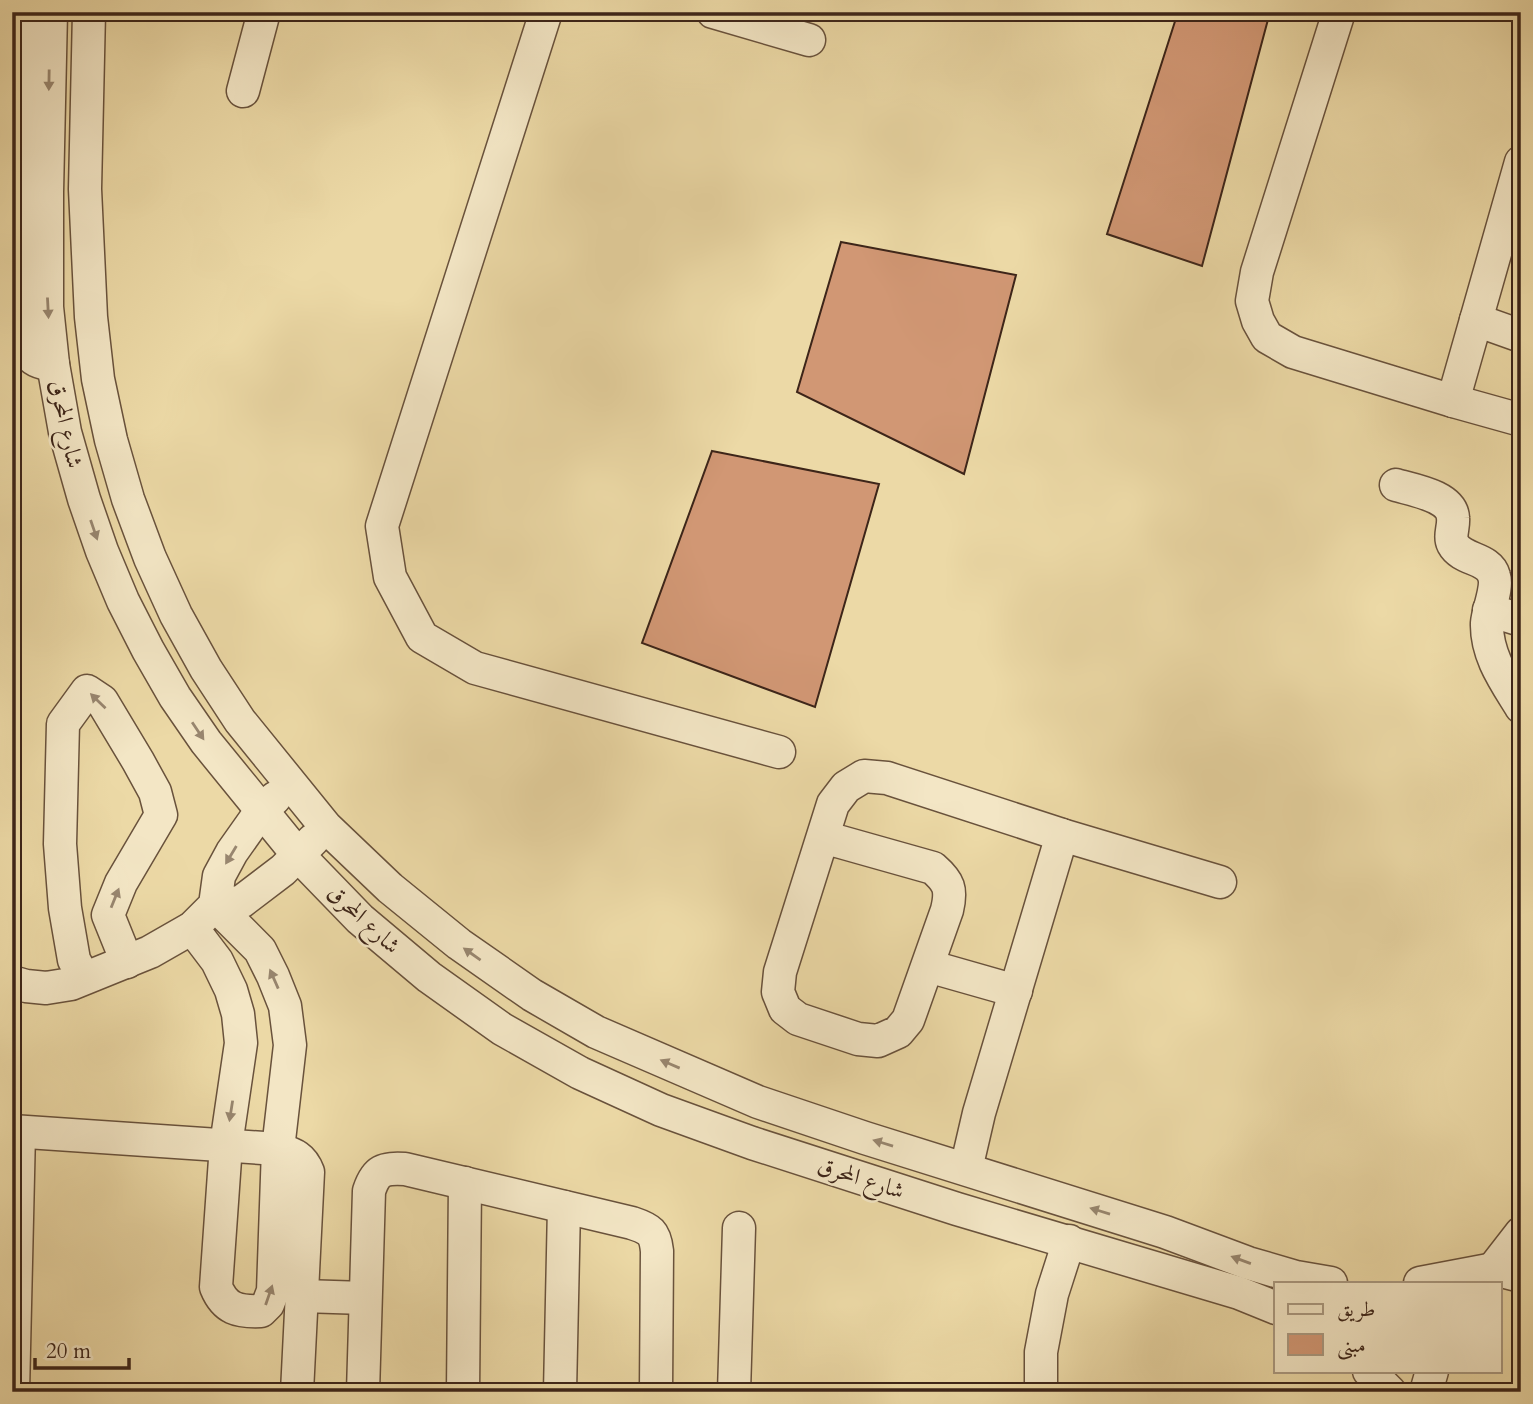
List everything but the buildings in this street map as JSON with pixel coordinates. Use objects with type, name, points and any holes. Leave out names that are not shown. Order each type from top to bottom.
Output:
[{"type":"street","name":"شارع المحرق","points":[[51,12],[47,307],[53,364],[65,432],[84,499],[123,601],[175,697],[206,742],[298,855],[360,919],[429,977],[502,1029],[580,1073],[661,1110],[752,1143],[957,1209],[1238,1293],[1274,1307]]},
{"type":"street","name":"شارع المحرق","points":[[89,12],[85,189],[91,317],[111,440],[132,511],[176,615],[206,669],[240,721],[326,827],[390,888],[459,944],[532,995],[596,1032],[758,1102],[1165,1232],[1248,1263],[1296,1277],[1325,1282]]},
{"type":"street","points":[[243,91],[264,12]]},
{"type":"street","points":[[545,12],[382,526],[390,577],[422,637],[475,668],[779,752]]},
{"type":"street","points":[[713,12],[809,40]]},
{"type":"street","points":[[1339,12],[1257,272],[1252,301],[1258,321],[1267,337],[1293,352],[1521,419]]},
{"type":"street","points":[[21,28],[18,136],[25,345],[29,356],[40,364],[53,364]]},
{"type":"street","points":[[1453,401],[1521,162]]},
{"type":"street","points":[[1476,320],[1521,336]]},
{"type":"street","points":[[1396,485],[1445,502],[1453,518],[1453,545],[1459,552],[1489,567],[1494,573],[1487,625],[1488,639],[1497,667],[1521,707]]},
{"type":"street","points":[[1489,610],[1521,620]]},
{"type":"street","points":[[84,978],[74,960],[65,908],[60,844],[63,724],[87,691],[102,701],[138,761],[155,792],[161,816],[121,883],[108,915],[127,962]]},
{"type":"street","points":[[823,837],[933,868],[945,879],[950,895],[908,1020],[898,1032],[878,1041],[858,1039],[798,1020],[785,1009],[778,992],[780,972],[833,804],[846,787],[864,776],[887,778],[1220,883]]},
{"type":"street","points":[[12,982],[46,988],[71,984],[150,952],[192,928],[215,905],[219,876],[232,852],[261,811],[290,784]]},
{"type":"street","points":[[215,905],[241,902],[283,870],[326,827]]},
{"type":"street","points":[[966,1169],[979,1113],[1062,835]]},
{"type":"street","points":[[192,928],[217,961],[231,990],[238,1014],[241,1043],[226,1145],[216,1287],[220,1298],[229,1306],[239,1310],[261,1311],[268,1304],[273,1291],[278,1149],[290,1045],[285,1006],[260,950],[215,905]]},
{"type":"street","points":[[928,965],[1016,991]]},
{"type":"street","points":[[13,1392],[16,1131],[278,1149],[304,1162],[308,1172],[297,1392]]},
{"type":"street","points":[[363,1392],[369,1191],[373,1178],[390,1168],[465,1183],[643,1226],[651,1231],[656,1240],[656,1392]]},
{"type":"street","points":[[463,1392],[465,1183]]},
{"type":"street","points":[[560,1392],[564,1207]]},
{"type":"street","points":[[734,1392],[739,1228]]},
{"type":"street","points":[[1431,1282],[1499,1276],[1521,1233]]},
{"type":"street","points":[[1041,1392],[1041,1352],[1052,1294],[1069,1241]]},
{"type":"street","points":[[302,1296],[365,1298]]},
{"type":"street","points":[[1370,1372],[1390,1392]]},
{"type":"street","points":[[1426,1392],[1432,1372]]}]
